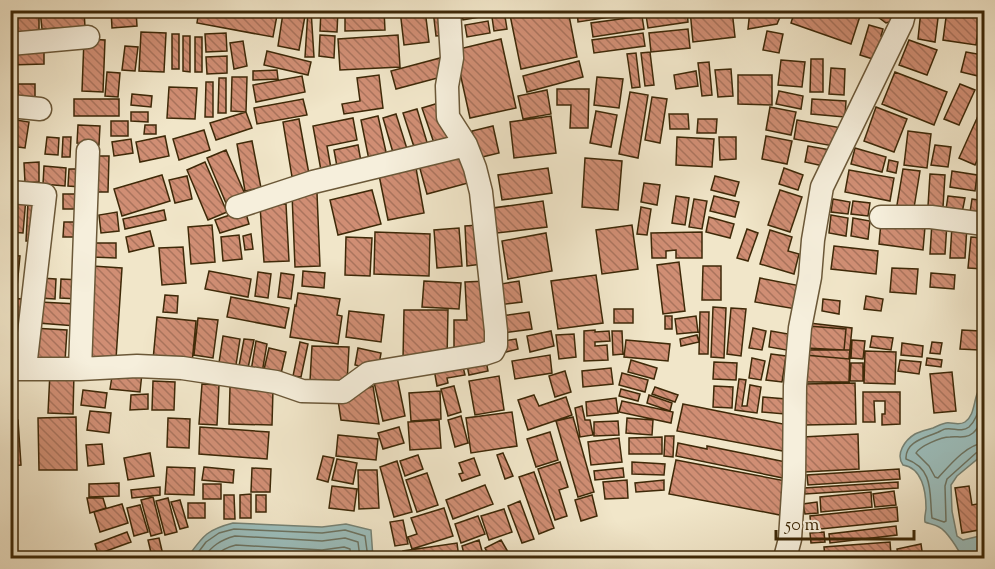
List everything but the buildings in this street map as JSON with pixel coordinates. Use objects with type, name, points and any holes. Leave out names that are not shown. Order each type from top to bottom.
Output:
[{"type":"street","points":[[10,192],[45,195],[18,368],[80,369],[137,366],[182,368],[276,382],[302,391],[343,392],[369,374],[493,351],[496,345],[496,331],[481,192],[466,145],[448,117],[447,86],[452,58],[449,10]]},
{"type":"street","points":[[785,558],[790,539],[794,477],[795,386],[800,328],[810,276],[813,240],[822,187],[902,22],[905,10]]},
{"type":"street","points":[[10,44],[88,37]]},
{"type":"street","points":[[10,106],[40,109]]},
{"type":"street","points":[[237,207],[313,182],[466,145]]},
{"type":"street","points":[[80,369],[88,151]]},
{"type":"street","points":[[881,217],[931,218],[984,224]]},
{"type":"water","points":[[983,385],[984,456],[957,476],[951,485],[952,511],[957,536],[963,540],[984,535],[984,558],[962,558],[946,532],[925,522],[926,501],[922,481],[915,471],[903,465],[900,456],[905,444],[915,434],[944,423],[965,422],[971,414],[977,393]]},
{"type":"water","points":[[233,523],[322,527],[346,524],[371,530],[373,558],[187,558],[197,544],[211,531]]}]
